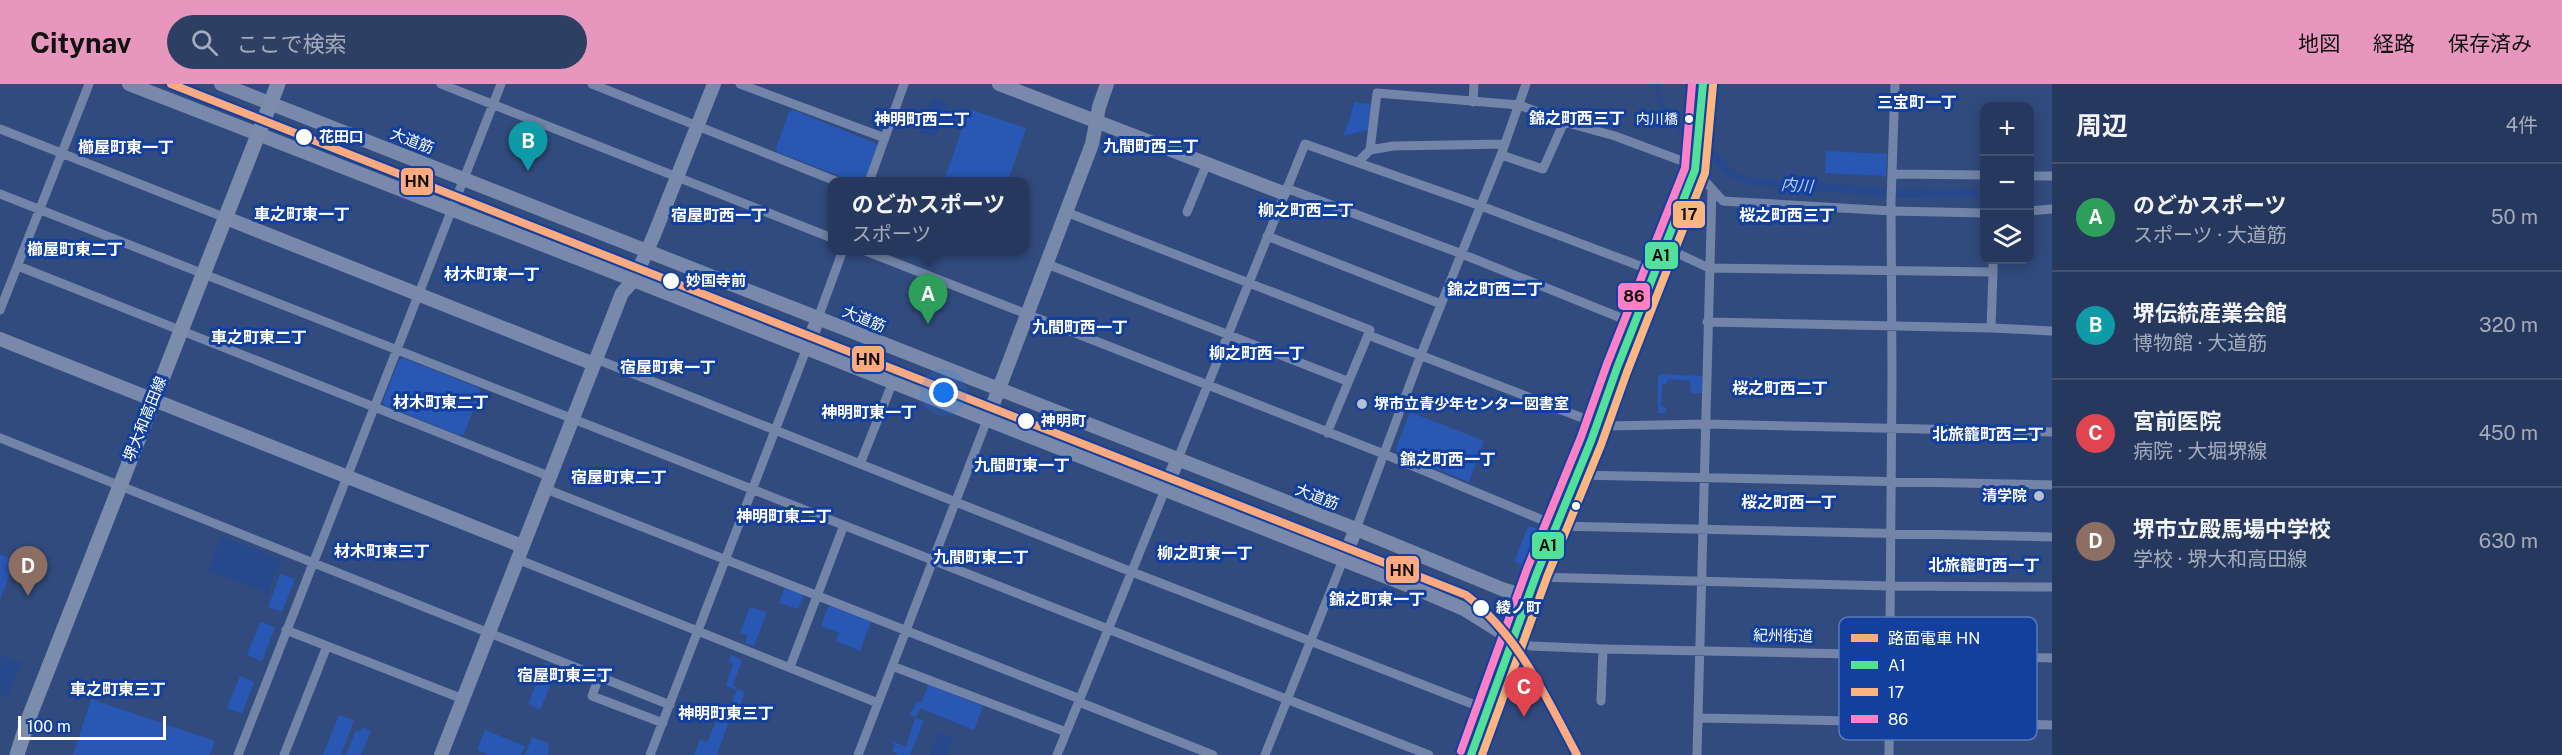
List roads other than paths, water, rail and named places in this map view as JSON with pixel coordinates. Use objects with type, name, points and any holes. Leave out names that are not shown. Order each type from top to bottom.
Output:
[{"type":"main road","name":"堺大和高田線","points":[[17,755],[32,709],[119,484],[278,84]]},
{"type":"street","points":[[0,310],[88,84]]},
{"type":"street","points":[[129,84],[634,280],[892,384],[1343,560],[1464,609],[1515,639]]},
{"type":"street","name":"大道筋","points":[[221,84],[1502,589],[1529,597]]},
{"type":"street","points":[[441,84],[828,236]]},
{"type":"street","points":[[238,755],[501,84]]},
{"type":"street","points":[[592,84],[828,178]]},
{"type":"street","points":[[441,755],[622,293],[634,280],[647,251],[714,84]]},
{"type":"street","points":[[740,84],[885,138]]},
{"type":"street","points":[[871,177],[904,84]]},
{"type":"street","points":[[999,84],[1096,123],[1462,254],[1636,324]]},
{"type":"street","points":[[858,755],[1092,144],[1107,84]]},
{"type":"street","points":[[1473,102],[1474,84]]},
{"type":"street","points":[[1265,755],[1356,530],[1420,357],[1501,155],[1526,84]]},
{"type":"street","points":[[1472,755],[1536,577],[1598,424],[1617,368],[1695,170],[1703,84]]},
{"type":"street","points":[[1889,617],[1892,482],[1892,179],[1895,84]]},
{"type":"street","points":[[1370,150],[1377,89],[1473,102],[1519,105],[1564,122],[1615,136],[1682,161],[1695,170],[1724,201],[1980,213]]},
{"type":"street","points":[[1501,155],[1543,169],[1564,122]]},
{"type":"street","points":[[0,129],[1488,710]]},
{"type":"street","points":[[1057,755],[1305,144],[1359,161],[1656,272]]},
{"type":"street","points":[[1359,161],[1370,150],[1394,146],[1505,144]]},
{"type":"street","points":[[1187,212],[1207,163]]},
{"type":"street","points":[[1892,179],[1980,175]]},
{"type":"street","points":[[2034,176],[2052,176]]},
{"type":"street","points":[[1697,755],[1712,189]]},
{"type":"street","points":[[0,195],[1429,755]]},
{"type":"street","points":[[2034,211],[2052,209]]},
{"type":"street","points":[[1066,212],[1370,330],[1327,433]]},
{"type":"street","points":[[1267,236],[1441,304]]},
{"type":"street","points":[[1666,248],[1709,268],[1993,272]]},
{"type":"street","points":[[650,755],[807,350],[841,255]]},
{"type":"street","points":[[876,255],[1384,454],[1557,526],[2052,537]]},
{"type":"street","points":[[1047,264],[1347,381]]},
{"type":"street","points":[[1991,328],[1993,264]]},
{"type":"street","points":[[18,266],[375,407],[725,559],[906,629],[1213,755]]},
{"type":"street","points":[[1707,322],[2052,330]]},
{"type":"street","points":[[1368,335],[1420,357],[1598,424],[1609,426],[1706,424],[2052,432]]},
{"type":"street","points":[[0,339],[348,476],[698,630],[878,703]]},
{"type":"street","points":[[860,464],[892,384]]},
{"type":"street","points":[[0,438],[670,705]]},
{"type":"street","points":[[1577,475],[2052,485]]},
{"type":"street","points":[[790,667],[844,525]]},
{"type":"street","points":[[1536,577],[1889,586],[2052,587]]},
{"type":"street","points":[[286,630],[463,699]]},
{"type":"street","name":"紀州街道","points":[[1515,639],[1531,646],[1602,649],[1839,652]]},
{"type":"street","points":[[284,755],[327,646]]},
{"type":"street","points":[[1601,701],[1602,649]]},
{"type":"street","name":"紀州街道","points":[[2037,658],[2052,658]]},
{"type":"street","points":[[892,666],[1066,732]]},
{"type":"street","points":[[600,676],[592,696],[663,723]]},
{"type":"street","points":[[1698,718],[1839,722]]},
{"type":"street","points":[[2037,725],[2052,725]]},
{"type":"water","name":"内川","points":[[1655,84],[1659,84],[1660,96],[1670,114],[1710,146],[1730,167],[1745,177],[1898,189],[1980,190],[1980,197],[1897,198],[1747,185],[1725,175],[1689,137],[1678,131],[1658,103]]},
{"type":"water","points":[[933,98],[948,104],[935,137],[920,132]]},
{"type":"water","points":[[221,537],[281,559],[268,593],[209,571]]},
{"type":"water","points":[[3,655],[21,663],[8,697],[0,694],[0,662]]},
{"type":"water","points":[[939,732],[954,738],[947,755],[929,755]]},
{"type":"tram line","name":"HN","points":[[171,84],[1466,595],[1502,629],[1530,669],[1577,755]]},
{"type":"place","name":"内川橋","points":[[1689,119]]},
{"type":"place","name":"花田口","points":[[304,137]]},
{"type":"place","name":"堺伝統産業会館","points":[[528,171]]},
{"type":"place","name":"妙国寺前","points":[[671,281]]},
{"type":"place","name":"のどかスポーツ","points":[[928,324]]},
{"type":"place","name":"堺市立青少年センター図書室","points":[[1362,404]]},
{"type":"place","name":"神明町","points":[[1026,421]]},
{"type":"place","name":"清学院","points":[[2039,496]]},
{"type":"place","name":"堺市立殿馬場中学校","points":[[28,596]]},
{"type":"place","name":"綾ノ町","points":[[1481,608]]},
{"type":"place","name":"宮前医院","points":[[1524,717]]},
{"type":"district","name":"三宝町一丁","points":[[1917,102]]},
{"type":"district","name":"錦之町西三丁","points":[[1577,118]]},
{"type":"district","name":"神明町西二丁","points":[[922,119]]},
{"type":"district","name":"九間町西二丁","points":[[1151,146]]},
{"type":"district","name":"櫛屋町東一丁","points":[[126,147]]},
{"type":"district","name":"柳之町西二丁","points":[[1306,210]]},
{"type":"district","name":"車之町東一丁","points":[[302,214]]},
{"type":"district","name":"宿屋町西一丁","points":[[719,215]]},
{"type":"district","name":"桜之町西三丁","points":[[1787,215]]},
{"type":"district","name":"櫛屋町東二丁","points":[[75,249]]},
{"type":"district","name":"材木町東一丁","points":[[492,274]]},
{"type":"district","name":"錦之町西二丁","points":[[1495,289]]},
{"type":"district","name":"九間町西一丁","points":[[1080,327]]},
{"type":"district","name":"車之町東二丁","points":[[259,337]]},
{"type":"district","name":"柳之町西一丁","points":[[1257,353]]},
{"type":"district","name":"宿屋町東一丁","points":[[668,367]]},
{"type":"district","name":"桜之町西二丁","points":[[1780,388]]},
{"type":"district","name":"材木町東二丁","points":[[441,402]]},
{"type":"district","name":"神明町東一丁","points":[[869,412]]},
{"type":"district","name":"北旅籠町西二丁","points":[[1988,434]]},
{"type":"district","name":"錦之町西一丁","points":[[1448,459]]},
{"type":"district","name":"九間町東一丁","points":[[1022,465]]},
{"type":"district","name":"宿屋町東二丁","points":[[619,477]]},
{"type":"district","name":"桜之町西一丁","points":[[1789,502]]},
{"type":"district","name":"神明町東二丁","points":[[784,516]]},
{"type":"district","name":"材木町東三丁","points":[[382,551]]},
{"type":"district","name":"柳之町東一丁","points":[[1205,553]]},
{"type":"district","name":"九間町東二丁","points":[[981,557]]},
{"type":"district","name":"北旅籠町西一丁","points":[[1984,565]]},
{"type":"district","name":"錦之町東一丁","points":[[1377,599]]},
{"type":"district","name":"宿屋町東三丁","points":[[565,675]]},
{"type":"district","name":"車之町東三丁","points":[[118,689]]},
{"type":"district","name":"神明町東三丁","points":[[726,713]]}]
